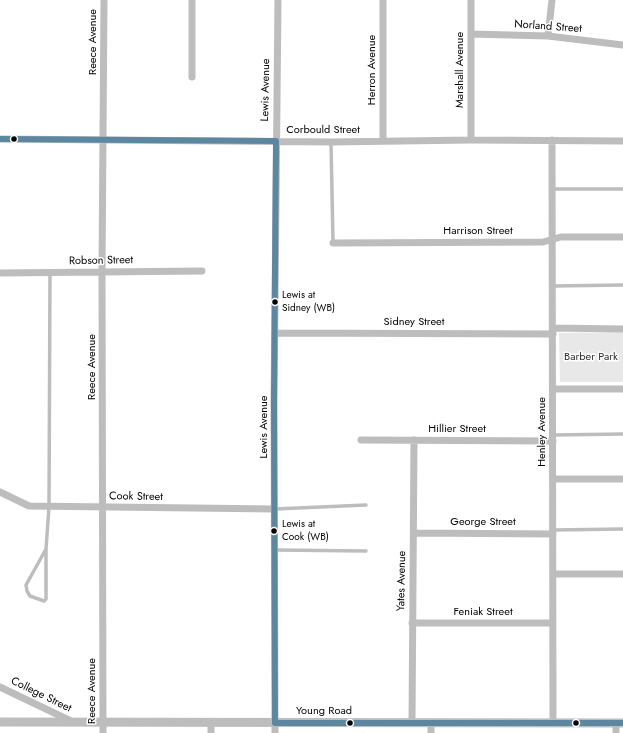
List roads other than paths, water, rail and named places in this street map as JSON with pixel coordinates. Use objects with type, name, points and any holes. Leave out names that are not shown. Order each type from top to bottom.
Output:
[{"type":"street","name":"Reece Avenue","points":[[103,733],[102,271],[104,0]]},
{"type":"street","points":[[192,0],[192,77]]},
{"type":"street","name":"Lewis Avenue","points":[[275,733],[274,402],[276,333],[278,0]]},
{"type":"street","name":"Herron Avenue","points":[[383,0],[383,141]]},
{"type":"street","name":"Marshall Avenue","points":[[471,140],[472,0]]},
{"type":"street","points":[[548,36],[552,0]]},
{"type":"street","name":"Norland Street","points":[[471,34],[548,36],[623,45]]},
{"type":"street","name":"Corbould Street","points":[[0,140],[332,142],[471,140],[623,141]]},
{"type":"street","name":"Henley Avenue","points":[[552,140],[553,723]]},
{"type":"street","name":"Harrison Street","points":[[333,243],[543,242],[561,238],[623,237]]},
{"type":"street","name":"Robson Street","points":[[0,273],[202,271]]},
{"type":"street","name":"Sidney Street","points":[[276,333],[623,329]]},
{"type":"street","points":[[553,389],[623,389]]},
{"type":"street","name":"Hillier Street","points":[[361,440],[553,438]]},
{"type":"street","name":"Yates Avenue","points":[[412,723],[414,440]]},
{"type":"street","points":[[553,479],[623,479]]},
{"type":"street","name":"Cook Street","points":[[0,492],[29,506],[275,509]]},
{"type":"street","name":"George Street","points":[[414,533],[553,532]]},
{"type":"street","points":[[553,574],[623,574]]},
{"type":"street","name":"Feniak Street","points":[[412,623],[553,623]]},
{"type":"street","name":"College Street","points":[[0,687],[73,722]]},
{"type":"street","name":"Young Road","points":[[0,722],[620,723]]},
{"type":"street","points":[[211,722],[211,733]]},
{"type":"street","points":[[431,723],[431,733]]},
{"type":"street","points":[[616,733],[620,723]]},
{"type":"lane","points":[[332,142],[333,243]]},
{"type":"lane","points":[[553,189],[623,189]]},
{"type":"lane","points":[[46,549],[26,585],[30,596],[44,601],[46,599],[46,549],[49,506],[50,272]]},
{"type":"lane","points":[[553,286],[623,285]]},
{"type":"lane","points":[[553,438],[623,434]]},
{"type":"lane","points":[[275,509],[366,506]]},
{"type":"lane","points":[[553,532],[623,529]]},
{"type":"lane","points":[[275,550],[366,551]]},
{"type":"place","name":"Lewis at Sidney (WB)","points":[[275,302]]},
{"type":"place","name":"Lewis at Cook (WB)","points":[[274,531]]},
{"type":"park label","name":"Barber Park","points":[[591,357]]}]
